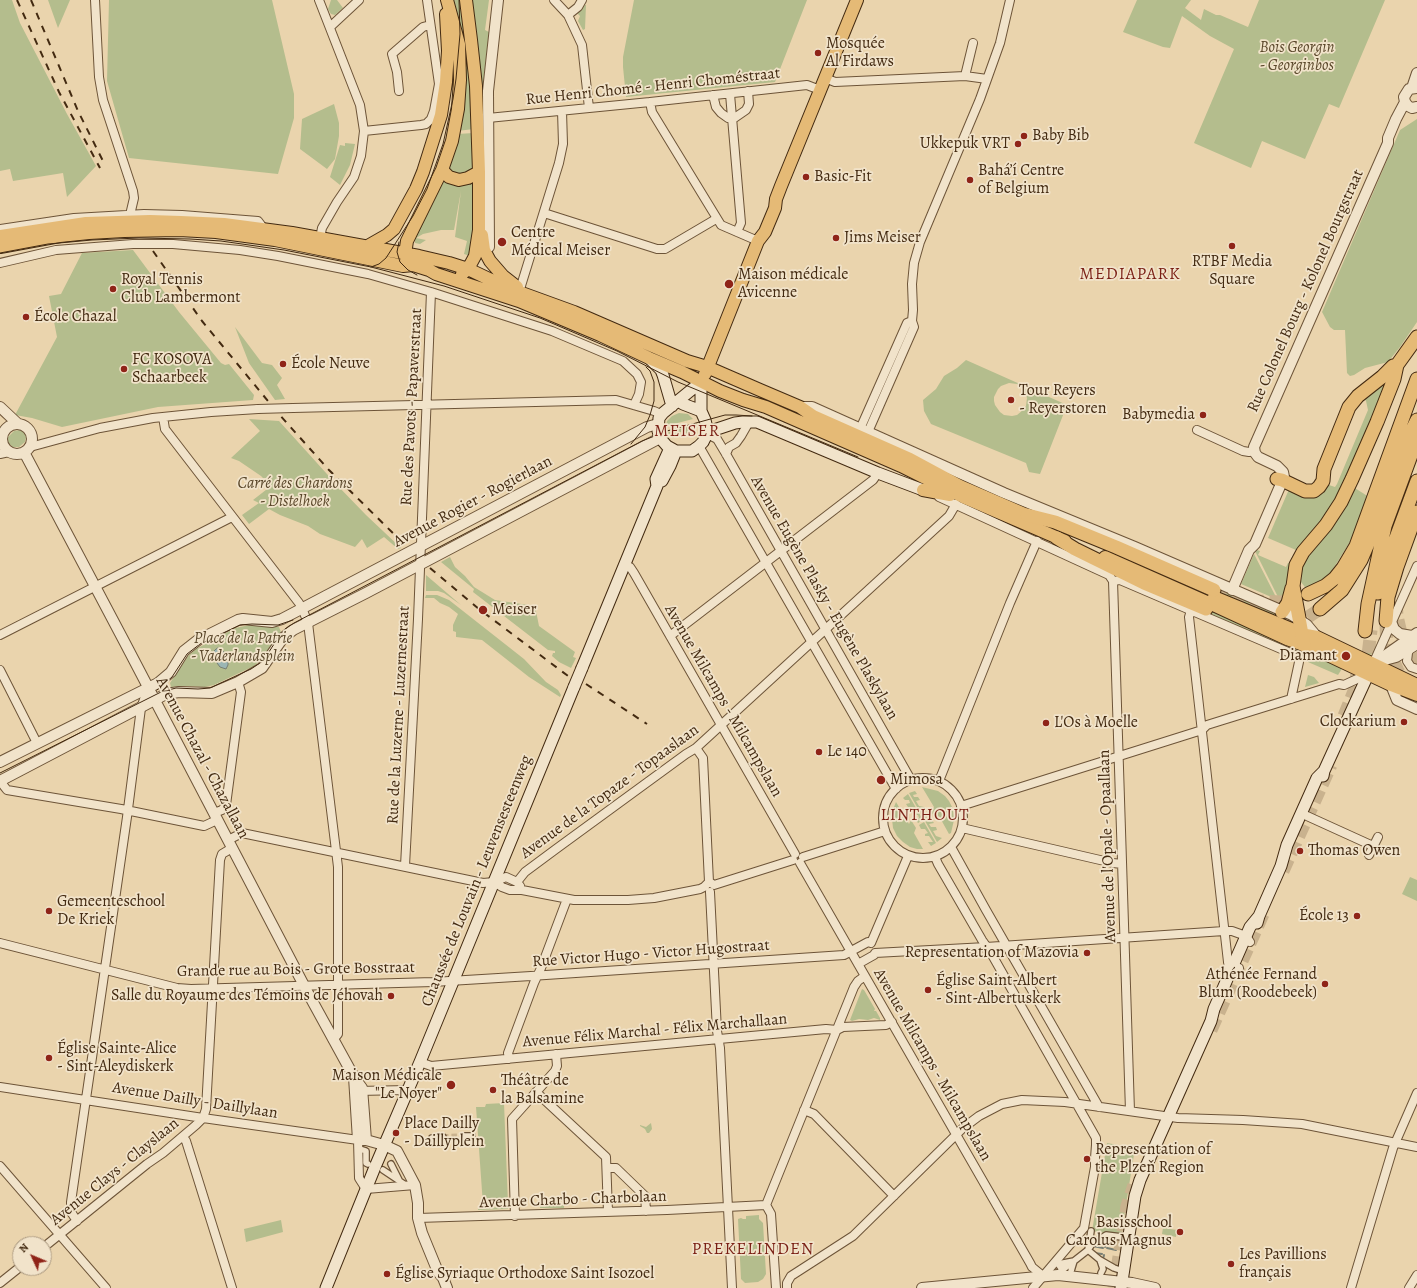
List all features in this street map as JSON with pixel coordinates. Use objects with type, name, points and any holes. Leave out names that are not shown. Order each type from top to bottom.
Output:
[{"type":"highway","points":[[1303,639],[1298,619],[1293,586],[1296,565],[1303,552],[1334,513],[1352,480],[1394,379],[1397,365],[1417,337]]},
{"type":"highway","points":[[1279,476],[1305,491],[1314,491],[1319,487],[1323,481],[1324,469],[1350,407],[1358,396],[1393,366],[1397,365]]},
{"type":"highway","points":[[1308,594],[1325,586],[1335,578],[1343,568],[1356,546],[1417,379]]},
{"type":"highway","points":[[1320,609],[1342,590],[1361,560],[1396,468],[1417,420]]},
{"type":"highway","points":[[1417,439],[1385,526],[1368,604],[1368,631],[1379,588],[1417,481]]},
{"type":"highway","points":[[1389,623],[1388,596],[1417,512]]},
{"type":"highway","points":[[1027,515],[1055,522],[1214,590]]},
{"type":"highway","points":[[1396,601],[1402,572],[1417,534]]},
{"type":"highway","points":[[1057,538],[1075,550],[1144,583],[1206,609]]},
{"type":"highway","points":[[1282,612],[1288,603],[1293,586]]},
{"type":"main road","points":[[429,270],[438,269],[460,275],[463,274],[468,269],[475,256],[479,230],[483,168],[472,40],[466,0]]},
{"type":"main road","points":[[707,433],[705,420],[701,411],[701,382],[758,241],[760,230],[770,207],[776,199],[857,0]]},
{"type":"main road","points":[[413,266],[405,254],[408,238],[442,170],[455,129],[458,109],[460,80],[459,44],[447,2]]},
{"type":"main road","points":[[366,247],[387,235],[394,229],[416,189],[430,152],[441,115],[446,82],[448,51],[447,2]]},
{"type":"main road","points":[[442,170],[449,178],[459,180],[468,178],[483,168]]},
{"type":"main road","points":[[0,236],[57,226],[86,223],[127,221],[224,224],[264,229],[321,233],[366,247],[432,259],[468,269],[508,288],[521,291],[574,312],[687,361],[800,407],[813,416],[910,459],[950,481],[1211,596],[1370,669],[1417,685]]},
{"type":"main road","points":[[479,230],[483,236],[484,250],[490,261],[503,276],[521,291]]},
{"type":"main road","points":[[0,247],[60,236],[89,233],[124,231],[202,231],[275,240],[429,270],[436,274],[529,305],[600,334],[701,382],[743,400],[766,407],[901,466],[960,501]]},
{"type":"main road","points":[[649,358],[664,375],[675,403]]},
{"type":"main road","points":[[701,382],[675,403],[660,419],[658,431],[660,438],[673,449],[686,452],[692,451],[699,446],[707,433],[735,423],[747,425],[757,422],[878,473],[923,490],[960,501],[1057,538],[1158,581],[1288,640],[1317,637],[1370,669],[1391,685],[1417,695]]},
{"type":"main road","points":[[675,403],[683,404],[701,411]]},
{"type":"main road","name":"Chaussée de Louvain - Leuvensesteenweg","points":[[326,1288],[624,564],[657,486],[662,481],[670,466],[673,449]]},
{"type":"main road","points":[[1281,866],[1293,848],[1323,781],[1324,771],[1370,669]]},
{"type":"main road","points":[[1119,1281],[1137,1187],[1211,1021],[1220,1010],[1248,939],[1256,930],[1259,916],[1281,866],[1287,845],[1316,778],[1324,771]]},
{"type":"main road","points":[[1306,802],[1307,816]]},
{"type":"street","points":[[95,0],[99,77],[103,100],[133,191],[134,198],[130,214]]},
{"type":"street","points":[[319,0],[360,105],[364,131],[361,156],[354,177],[337,202],[321,233]]},
{"type":"street","points":[[330,27],[359,0]]},
{"type":"street","points":[[364,131],[426,124],[431,119],[439,84],[427,0]]},
{"type":"street","points":[[490,261],[483,168],[488,118],[488,91],[498,0]]},
{"type":"street","points":[[554,0],[568,15],[582,45],[589,108]]},
{"type":"street","points":[[568,15],[578,7],[582,0]]},
{"type":"street","points":[[864,430],[914,327],[912,321],[913,273],[920,242],[980,99],[1000,43],[1010,0]]},
{"type":"street","points":[[399,91],[397,72],[392,54],[423,27],[430,25]]},
{"type":"street","points":[[965,76],[974,43]]},
{"type":"street","name":"Rue Colonel Bourg - Kolonel Bourgstraat","points":[[1254,451],[1257,439],[1388,143],[1388,138],[1394,126],[1411,105],[1405,94],[1414,88],[1417,73]]},
{"type":"street","points":[[825,78],[835,82],[965,76],[987,79]]},
{"type":"street","name":"Rue Henri Chomé - Henri Choméstraat","points":[[488,118],[807,85],[820,90]]},
{"type":"street","points":[[713,95],[716,107],[721,113],[728,118],[734,119],[746,110],[749,104],[748,91]]},
{"type":"street","points":[[730,94],[734,119],[741,223],[737,232]]},
{"type":"street","points":[[650,102],[652,112],[716,219],[721,225],[758,241]]},
{"type":"street","points":[[521,291],[559,163],[563,144],[562,111]]},
{"type":"street","points":[[544,213],[657,249],[665,249],[716,219]]},
{"type":"street","points":[[0,229],[74,218],[130,214],[182,214],[235,218],[258,221],[264,229]]},
{"type":"street","points":[[0,263],[45,252],[133,244],[194,246],[240,250],[318,263],[382,278],[432,292],[552,330],[623,361],[633,368],[640,377],[641,386],[634,405]]},
{"type":"street","name":"Rue des Pavots - Papaverstraat","points":[[420,564],[432,292]]},
{"type":"street","points":[[0,410],[2,443],[5,453],[14,454],[100,428],[162,417],[258,409],[616,400],[654,411],[660,419]]},
{"type":"street","name":"Avenue Chazal - Chazallaan","points":[[0,406],[17,423],[24,424],[32,433],[32,442],[27,450],[95,587],[333,1040],[354,1077],[358,1092]]},
{"type":"street","points":[[800,407],[812,407],[1004,493],[1135,547],[1298,619],[1307,625],[1317,637]]},
{"type":"street","points":[[162,417],[165,429],[302,608],[308,623],[338,867],[338,1034],[333,1040]]},
{"type":"street","name":"Avenue Rogier - Rogierlaan","points":[[302,608],[660,419]]},
{"type":"street","points":[[2,434],[12,424],[17,423]]},
{"type":"street","points":[[707,433],[717,439],[720,446],[728,451],[747,425]]},
{"type":"street","points":[[1197,430],[1243,451],[1254,451],[1258,457],[1279,476],[1254,544],[1249,550],[1232,590]]},
{"type":"street","name":"Avenue Rogier - Rogierlaan","points":[[308,623],[660,438]]},
{"type":"street","name":"Avenue Eugène Plasky - Eugène Plaskylaan","points":[[699,446],[896,789]]},
{"type":"street","name":"Avenue Eugène Plasky - Eugène Plaskylaan","points":[[728,451],[780,552],[911,780]]},
{"type":"street","points":[[670,636],[873,480],[878,473]]},
{"type":"street","points":[[960,501],[1114,579],[1191,610],[1295,655],[1299,658],[1299,662],[1291,699]]},
{"type":"street","name":"Avenue de la Topaze - Topaaslaan","points":[[517,882],[525,872],[556,848],[696,748],[949,516],[960,501]]},
{"type":"street","points":[[0,635],[232,517]]},
{"type":"street","points":[[938,781],[1010,603],[1037,541]]},
{"type":"street","name":"Rue de la Luzerne - Luzernestraat","points":[[405,866],[420,564]]},
{"type":"street","name":"Avenue Milcamps - Milcampslaan","points":[[624,564],[630,567],[634,573],[1032,1267],[1044,1276]]},
{"type":"street","points":[[1370,669],[1389,623],[1417,566]]},
{"type":"street","name":"Avenue de l'Opale - Opaallaan","points":[[1114,579],[1118,756],[1130,1111]]},
{"type":"street","points":[[0,762],[158,683],[168,675],[184,651],[198,640],[238,620],[277,621],[302,608]]},
{"type":"street","points":[[1191,610],[1188,617],[1224,919],[1224,931],[1229,968],[1235,969]]},
{"type":"street","points":[[238,682],[241,692],[226,805],[216,817],[204,826],[128,810],[7,790],[0,781],[170,693],[212,693],[238,682],[262,668],[287,634],[308,623]]},
{"type":"street","points":[[1389,623],[1398,633],[1414,640]]},
{"type":"street","points":[[961,806],[1202,730],[1207,725],[1339,684],[1344,685],[1370,669],[1396,657],[1414,640]]},
{"type":"street","points":[[1414,640],[1408,653],[1407,660],[1411,667],[1417,670]]},
{"type":"street","points":[[0,670],[37,743]]},
{"type":"street","points":[[1391,685],[1397,700],[1417,709]]},
{"type":"street","points":[[77,1221],[73,1216],[71,1202],[142,708],[148,688]]},
{"type":"street","points":[[696,748],[703,758],[732,1288]]},
{"type":"street","points":[[925,779],[938,781],[952,790],[961,806],[964,817],[958,838],[944,853],[935,857],[919,858],[908,856],[900,851],[890,841],[885,831],[883,823],[884,812],[888,800],[896,789],[911,780],[925,779]]},
{"type":"street","points":[[1307,816],[1373,846]]},
{"type":"street","points":[[962,828],[1122,864]]},
{"type":"street","points":[[494,882],[510,890],[522,890],[567,899],[611,901],[648,899],[709,887],[885,831]]},
{"type":"street","points":[[203,1118],[206,1108],[220,860],[222,854],[230,844],[242,834],[483,883],[494,882],[506,877],[517,882],[522,890]]},
{"type":"street","points":[[1369,855],[1378,837]]},
{"type":"street","points":[[951,847],[1099,1106]]},
{"type":"street","points":[[858,964],[874,955],[874,946],[871,943],[908,856]]},
{"type":"street","points":[[935,857],[1096,1138],[1095,1167],[1086,1224],[1033,1288]]},
{"type":"street","points":[[509,1059],[508,1052],[567,899]]},
{"type":"street","points":[[875,952],[986,947],[1224,931],[1232,931],[1248,939]]},
{"type":"street","name":"Rue Victor Hugo - Victor Hugostraat","points":[[453,981],[844,955],[868,942],[871,943]]},
{"type":"street","name":"Grande rue au Bois - Grote Bosstraat","points":[[0,943],[177,988],[191,989],[453,981]]},
{"type":"street","points":[[776,1288],[771,1214],[766,1205],[854,987],[858,981],[865,976]]},
{"type":"street","name":"Avenue Félix Marchal - Félix Marchallaan","points":[[420,1062],[431,1066],[826,1029],[837,1030],[843,1027],[886,1025],[892,1022]]},
{"type":"street","points":[[515,1216],[512,1119],[557,1069],[556,1054]]},
{"type":"street","name":"Avenue Dailly - Daillylaan","points":[[0,1087],[361,1143],[384,1145],[397,1151],[415,1185],[418,1203],[418,1218],[422,1233],[438,1272]]},
{"type":"street","points":[[408,1090],[358,1092],[361,1143],[359,1178],[366,1189],[415,1185]]},
{"type":"street","points":[[536,1092],[605,1156],[607,1168],[608,1212]]},
{"type":"street","points":[[1351,1288],[1395,1143],[1417,1093]]},
{"type":"street","points":[[787,1288],[787,1283],[791,1276],[853,1236],[956,1135],[979,1116],[1002,1104],[1022,1100],[1099,1106],[1185,1119],[1242,1120],[1302,1124],[1417,1147]]},
{"type":"street","points":[[804,1110],[814,1114],[894,1196]]},
{"type":"street","name":"Avenue Clays - Clayslaan","points":[[52,1241],[146,1164],[183,1137],[203,1118]]},
{"type":"street","points":[[464,1136],[472,1136]]},
{"type":"street","points":[[183,1137],[186,1141],[232,1288]]},
{"type":"street","points":[[432,1138],[443,1138]]},
{"type":"street","points":[[361,1143],[366,1151],[366,1163],[368,1164]]},
{"type":"street","points":[[383,1170],[401,1182],[391,1164]]},
{"type":"street","points":[[0,1166],[106,1288]]},
{"type":"street","points":[[607,1168],[616,1168],[645,1196],[646,1211]]},
{"type":"street","name":"Avenue Charbo - Charbolaan","points":[[418,1218],[515,1216],[728,1208],[766,1205]]},
{"type":"street","points":[[1088,1250],[1093,1231]]},
{"type":"street","points":[[1071,1271],[1074,1261],[1088,1250],[1092,1244],[1106,1235],[1120,1236]]},
{"type":"street","points":[[1088,1250],[1100,1260],[1117,1269],[1119,1281]]},
{"type":"street","points":[[1080,1256],[1088,1258]]},
{"type":"street","points":[[1100,1260],[1103,1269],[1101,1273]]},
{"type":"street","points":[[438,1272],[438,1280],[441,1288]]},
{"type":"street","points":[[438,1272],[443,1278],[447,1288]]},
{"type":"street","points":[[0,1283],[12,1273]]},
{"type":"street","points":[[922,1288],[1061,1275],[1119,1281],[1155,1288]]},
{"type":"street","points":[[1409,1288],[1417,1276]]},
{"type":"green space","points":[[0,0],[12,0],[20,23],[67,114],[96,166],[67,197],[63,173],[13,181],[10,169],[0,171]]},
{"type":"green space","points":[[48,0],[70,0],[58,28]]},
{"type":"green space","points":[[109,0],[272,0],[294,94],[294,118],[278,174],[129,158],[107,81]]},
{"type":"green space","points":[[331,0],[337,0],[343,8],[335,15],[331,14],[328,9]]},
{"type":"green space","points":[[450,0],[462,0],[467,38],[474,129],[457,131],[462,83]]},
{"type":"green space","points":[[470,0],[489,0],[485,30],[491,34],[489,34],[485,68],[485,150]]},
{"type":"green space","points":[[634,0],[807,0],[775,82],[626,97],[623,57]]},
{"type":"green space","name":"Bois Georgin - Georginbos","points":[[1137,0],[1191,0],[1185,8],[1201,20],[1204,9],[1248,27],[1259,0],[1385,0],[1339,108],[1329,104],[1305,159],[1262,141],[1251,168],[1194,143],[1234,49],[1210,36],[1182,16],[1170,48],[1163,47],[1123,32]]},
{"type":"green space","points":[[585,5],[585,29],[583,30],[578,21],[580,16],[577,13]]},
{"type":"green space","points":[[334,104],[339,123],[339,136],[335,159],[327,169],[300,149],[302,119]]},
{"type":"green space","points":[[1417,119],[1417,322],[1388,362],[1365,368],[1350,376],[1347,373],[1345,330],[1334,330],[1330,327],[1322,312],[1400,130]]},
{"type":"green space","points":[[474,133],[474,168],[471,172],[457,176],[448,169],[457,134]]},
{"type":"green space","points":[[345,143],[355,144],[350,165],[340,185],[330,177],[340,145],[345,146]]},
{"type":"green space","points":[[443,180],[473,180],[475,224],[470,256],[464,254],[467,241],[455,237],[461,191],[454,230],[441,230],[423,234],[416,238],[426,240],[420,244],[415,243],[415,240],[411,239]]},
{"type":"green space","points":[[133,250],[179,312],[221,363],[225,365],[229,364],[254,395],[253,400],[158,407],[62,427],[32,418],[15,415],[57,337],[49,296],[61,294],[82,253]]},
{"type":"green space","points":[[235,327],[262,363],[272,365],[282,378],[277,385],[285,399],[275,400],[249,363]]},
{"type":"green space","points":[[966,360],[1067,405],[1040,474],[1029,472],[1026,463],[931,424],[924,411],[923,400],[936,389],[944,376]],"holes":[[[1009,383],[1017,384],[1024,390],[1027,398],[1026,406],[1017,415],[1004,415],[995,405],[994,397],[1001,386]]]},
{"type":"green space","points":[[1390,373],[1350,485],[1369,497],[1351,540],[1330,574],[1308,591],[1301,582],[1302,574],[1295,557],[1296,550],[1268,538],[1290,487],[1326,484],[1335,487],[1368,410],[1366,401],[1362,396]]},
{"type":"green space","points":[[679,413],[688,414],[693,419],[666,426],[667,421],[672,416]]},
{"type":"green space","name":"Carré des Chardons - Distelhoek","points":[[249,419],[279,421],[336,484],[401,548],[398,549],[384,537],[367,548],[362,539],[355,547],[320,534],[308,526],[269,509],[249,524],[242,515],[259,503],[253,500],[271,486],[261,476],[239,461],[231,458],[260,431]]},
{"type":"green space","points":[[695,425],[689,434],[680,432],[673,438],[668,433],[669,432]]},
{"type":"green space","points":[[20,430],[25,433],[25,442],[19,447],[13,447],[7,442],[7,438],[14,431]]},
{"type":"green space","points":[[1255,551],[1260,551],[1258,555],[1286,567],[1289,563],[1291,568],[1285,602],[1279,599]]},
{"type":"green space","points":[[1254,554],[1277,599],[1241,584]]},
{"type":"green space","points":[[450,557],[455,567],[474,587],[495,600],[535,606],[539,626],[575,652],[573,657],[576,658],[571,668],[559,662],[552,656],[555,651],[548,650],[473,592],[474,589],[441,562]]},
{"type":"green space","points":[[426,575],[461,605],[444,593],[438,591],[426,591]]},
{"type":"green space","points":[[1216,585],[1285,615],[1284,621],[1213,593]]},
{"type":"green space","points":[[426,595],[437,595],[449,600],[524,659],[546,682],[558,690],[561,695],[560,697],[529,677],[482,640],[456,637],[456,632],[453,631],[453,625],[458,614],[434,598],[425,598]]},
{"type":"green space","points":[[1207,606],[1281,640],[1280,646],[1212,618],[1213,615],[1205,611]]},
{"type":"green space","name":"Place de la Patrie - Vaderlandsplein","points":[[250,625],[279,627],[281,632],[268,652],[254,666],[214,685],[205,687],[171,687],[170,683],[188,656],[196,649],[235,628]]},
{"type":"green space","points":[[1379,646],[1372,654],[1369,655],[1363,652],[1367,647]]},
{"type":"green space","points":[[1299,649],[1343,667],[1338,675],[1301,659],[1295,651]]},
{"type":"green space","points":[[1308,675],[1314,677],[1319,683],[1305,687]]},
{"type":"green space","points":[[922,787],[938,791],[949,801],[953,809],[954,820],[951,833],[949,834],[939,816],[937,821],[932,813],[934,807]]},
{"type":"green space","points":[[915,791],[917,794],[913,795],[914,797],[918,797],[920,800],[916,801],[919,806],[926,809],[921,810],[929,816],[924,819],[909,793]]},
{"type":"green space","points":[[908,794],[923,820],[918,823],[915,819],[919,818],[918,815],[913,815],[911,812],[916,812],[913,807],[908,807],[906,804],[910,803],[909,800],[905,800],[903,798]]},
{"type":"green space","points":[[896,802],[909,824],[911,820],[916,828],[914,833],[923,849],[910,847],[897,836],[893,828],[892,819],[892,812]]},
{"type":"green space","points":[[930,818],[934,823],[929,824],[931,827],[936,827],[937,830],[933,831],[936,836],[942,838],[937,842],[925,821]]},
{"type":"green space","points":[[924,822],[936,843],[931,846],[928,842],[933,842],[929,836],[925,836],[925,834],[928,833],[925,829],[921,829],[919,825]]},
{"type":"green space","points":[[1410,877],[1417,880],[1417,901],[1402,894]]},
{"type":"green space","points":[[862,989],[864,990],[880,1020],[874,1018],[868,1020],[850,1020]]},
{"type":"green space","points":[[504,1103],[508,1204],[483,1205],[476,1107],[485,1107],[486,1104]]},
{"type":"green space","points":[[651,1123],[652,1129],[649,1133],[647,1133],[645,1129],[640,1126],[646,1127]]},
{"type":"green space","points":[[1107,1143],[1135,1148],[1121,1236],[1092,1231]]},
{"type":"green space","points":[[564,1205],[564,1208],[540,1208],[540,1206]]},
{"type":"green space","points":[[508,1207],[508,1209],[478,1210],[478,1208]]},
{"type":"green space","points":[[759,1215],[759,1219],[763,1223],[766,1274],[763,1279],[758,1282],[745,1283],[741,1279],[738,1219],[746,1219],[746,1216]]},
{"type":"green space","points":[[281,1220],[283,1232],[246,1242],[244,1229]]},
{"type":"green space","points":[[1163,1228],[1177,1230],[1176,1237],[1162,1234]]},
{"type":"water","points":[[218,648],[224,652],[228,659],[226,669],[220,667],[214,659],[213,652]]},
{"type":"waterway","points":[[1105,1247],[1107,1236]]},
{"type":"waterway","points":[[1093,1246],[1103,1248]]},
{"type":"waterway","points":[[1107,1248],[1116,1250]]},
{"type":"waterway","points":[[1094,1253],[1102,1254]]},
{"type":"waterway","points":[[1103,1259],[1104,1255]]},
{"type":"tunnel","points":[[1214,590],[1253,601],[1283,602],[1298,599]]},
{"type":"tunnel","points":[[1396,601],[1397,616],[1403,642],[1417,664]]},
{"type":"tunnel","points":[[1290,624],[1302,621],[1320,609]]},
{"type":"tunnel","points":[[1386,625],[1387,647],[1398,671],[1406,682]]},
{"type":"tunnel","points":[[1366,672],[1371,630]]},
{"type":"tunnel","points":[[1344,716],[1354,691],[1358,668]]},
{"type":"tunnel","points":[[1283,871],[1331,765]]},
{"type":"tunnel","points":[[1211,1030],[1264,912]]},
{"type":"tunnel","points":[[443,1137],[464,1136]]},
{"type":"tunnel","points":[[1114,1288],[1127,1206],[1134,1185]]},
{"type":"tram line","points":[[371,267],[379,264],[386,258],[413,216],[427,189],[443,144],[456,79],[460,34],[459,0]]},
{"type":"tram line","points":[[0,253],[48,244],[92,240],[139,238],[190,239],[221,241],[284,250],[371,267],[444,286],[540,318],[617,351],[678,382],[858,457]]},
{"type":"tram line","points":[[399,242],[397,252],[400,262],[408,270],[417,275]]},
{"type":"tram line","points":[[631,444],[645,427],[654,401],[654,382],[650,371],[646,367]]},
{"type":"tram line","points":[[0,773],[161,692],[176,688],[210,688],[251,669],[263,661],[280,635],[285,629],[294,623],[642,441],[667,431],[725,415],[752,416]]},
{"type":"tram line","points":[[157,690],[172,677],[187,654],[200,644],[240,625],[278,625],[293,620]]},
{"type":"railway","points":[[17,0],[59,92],[100,168]]},
{"type":"railway","points":[[31,0],[78,111],[103,161]]},
{"type":"railway","points":[[153,251],[202,321],[277,412],[329,470],[406,546]]},
{"type":"railway","points":[[430,568],[479,609],[568,676]]},
{"type":"railway","points":[[586,684],[647,724]]},
{"type":"place","name":"Mosquée Al Firdaws","points":[[818,53]]},
{"type":"place","name":"Baby Bib","points":[[1024,136]]},
{"type":"place","name":"Ukkepuk VRT","points":[[1018,144]]},
{"type":"place","name":"Basic-Fit","points":[[806,177]]},
{"type":"place","name":"Bahá’í Centre of Belgium","points":[[970,180]]},
{"type":"place","name":"Jims Meiser","points":[[836,238]]},
{"type":"place","name":"Centre Médical Meiser","points":[[502,242]]},
{"type":"place","name":"RTBF Media Square","points":[[1232,246]]},
{"type":"place","name":"Maison médicale Avicenne","points":[[729,284]]},
{"type":"place","name":"Royal Tennis Club Lambermont","points":[[113,289]]},
{"type":"place","name":"École Chazal","points":[[26,317]]},
{"type":"place","name":"École Neuve","points":[[283,364]]},
{"type":"place","name":"FC KOSOVA Schaarbeek","points":[[124,369]]},
{"type":"place","name":"Tour Reyers - Reyerstoren","points":[[1011,400]]},
{"type":"place","name":"Babymedia","points":[[1203,415]]},
{"type":"place","name":"Meiser","points":[[483,610]]},
{"type":"place","name":"Diamant","points":[[1346,656]]},
{"type":"place","name":"Clockarium","points":[[1404,722]]},
{"type":"place","name":"L'Os à Moelle","points":[[1046,723]]},
{"type":"place","name":"Le 140","points":[[819,752]]},
{"type":"place","name":"Mimosa","points":[[881,780]]},
{"type":"place","name":"Thomas Owen","points":[[1300,851]]},
{"type":"place","name":"Gemeenteschool De Kriek","points":[[49,911]]},
{"type":"place","name":"École 13","points":[[1357,916]]},
{"type":"place","name":"Representation of Mazovia","points":[[1087,953]]},
{"type":"place","name":"Athénée Fernand Blum (Roodebeek)","points":[[1325,984]]},
{"type":"place","name":"Église Saint-Albert - Sint-Albertuskerk","points":[[928,990]]},
{"type":"place","name":"Salle du Royaume des Témoins de Jéhovah","points":[[391,996]]},
{"type":"place","name":"Église Sainte-Alice - Sint-Aleydiskerk","points":[[49,1058]]},
{"type":"place","name":"Maison Médicale \"Le Noyer\"","points":[[451,1085]]},
{"type":"place","name":"Théâtre de la Balsamine","points":[[493,1090]]},
{"type":"place","name":"Place Dailly - Daillyplein","points":[[396,1133]]},
{"type":"place","name":"Representation of the Plzeň Region","points":[[1087,1159]]},
{"type":"place","name":"Basisschool Carolus Magnus","points":[[1180,1232]]},
{"type":"place","name":"Les Pavillions français","points":[[1231,1264]]},
{"type":"place","name":"Église Syriaque Orthodoxe Saint Isozoel","points":[[387,1274]]},
{"type":"district","name":"MEDIAPARK","points":[[1130,275]]},
{"type":"district","name":"MEISER","points":[[687,432]]},
{"type":"district","name":"LINTHOUT","points":[[925,816]]},
{"type":"district","name":"PREKELINDEN","points":[[753,1250]]}]
